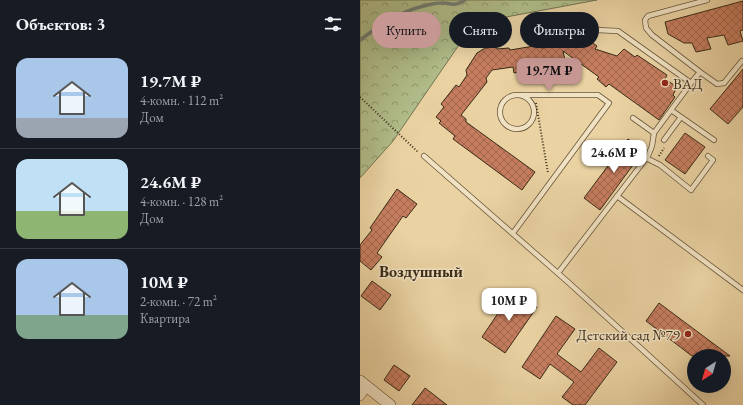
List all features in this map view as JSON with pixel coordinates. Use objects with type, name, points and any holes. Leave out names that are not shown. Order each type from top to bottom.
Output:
[{"type":"street","points":[[360,396],[364,383],[390,405]]},
{"type":"lane","points":[[707,0],[648,16],[645,20],[646,28],[652,35],[717,84],[724,83],[742,61]]},
{"type":"lane","points":[[599,30],[618,31],[691,83]]},
{"type":"lane","points":[[558,273],[646,158],[652,146],[654,133],[700,72]]},
{"type":"lane","points":[[513,233],[609,103],[598,95],[521,95],[509,97],[500,109],[502,121],[508,127],[519,130],[528,127],[535,111],[532,102],[527,97],[521,95]]},
{"type":"lane","points":[[671,110],[714,140]]},
{"type":"lane","points":[[664,140],[681,117]]},
{"type":"lane","points":[[633,118],[654,133]]},
{"type":"lane","points":[[424,156],[558,273],[703,405]]},
{"type":"lane","points":[[646,158],[660,165],[691,190],[713,160],[708,156]]},
{"type":"lane","points":[[617,196],[743,290]]},
{"type":"path","points":[[535,95],[550,182]]},
{"type":"path","points":[[360,97],[424,156]]},
{"type":"path","points":[[660,165],[663,160],[658,157],[668,143],[664,140]]},
{"type":"green space","points":[[360,0],[597,0],[533,12],[520,12],[520,14],[512,16],[512,12],[449,12],[449,48],[457,48],[393,141],[360,178]]},
{"type":"building","points":[[743,1],[743,30],[740,31],[743,41],[728,45],[724,35],[707,38],[711,49],[696,52],[692,43],[684,43],[668,34],[665,22]]},
{"type":"building","points":[[485,48],[509,48],[510,50],[522,48],[596,48],[595,49],[617,56],[624,49],[635,57],[637,55],[667,75],[665,79],[677,87],[673,95],[675,97],[659,120],[609,84],[606,87],[597,79],[599,77],[563,51],[566,65],[542,69],[542,67],[524,69],[524,71],[514,73],[513,67],[492,70],[486,78],[487,82],[461,115],[466,119],[466,122],[535,172],[522,190],[453,139],[455,136],[439,123],[441,121],[436,117],[444,107],[441,104],[456,85],[459,87],[467,75],[466,70],[477,53]]},
{"type":"building","points":[[743,69],[743,107],[728,124],[710,109]]},
{"type":"building","points":[[685,133],[705,147],[685,174],[665,160]]},
{"type":"building","points":[[628,139],[644,150],[600,210],[584,198]]},
{"type":"building","points":[[397,189],[417,204],[406,218],[403,216],[377,253],[382,257],[371,270],[360,261],[360,245],[372,230],[370,228]]},
{"type":"building","points":[[372,281],[391,295],[380,310],[361,296]]},
{"type":"building","points":[[513,291],[537,307],[505,353],[482,337]]},
{"type":"building","points":[[659,303],[721,349],[687,349],[687,352],[646,321]]},
{"type":"building","points":[[556,316],[575,329],[557,354],[581,372],[599,348],[617,362],[585,405],[573,405],[562,397],[574,382],[550,364],[540,379],[522,367]]},
{"type":"building","points":[[394,365],[410,376],[399,391],[384,380]]},
{"type":"building","points":[[425,388],[447,405],[412,405]]},
{"type":"waterway","name":"Воздушный","points":[[360,40],[388,21],[412,9],[436,3],[455,4],[465,0]]},
{"type":"place","name":"ВАД","points":[[665,83]]},
{"type":"place","name":"Детский сад №79","points":[[688,334]]},
{"type":"district","name":"Воздушный","points":[[421,271]]}]
